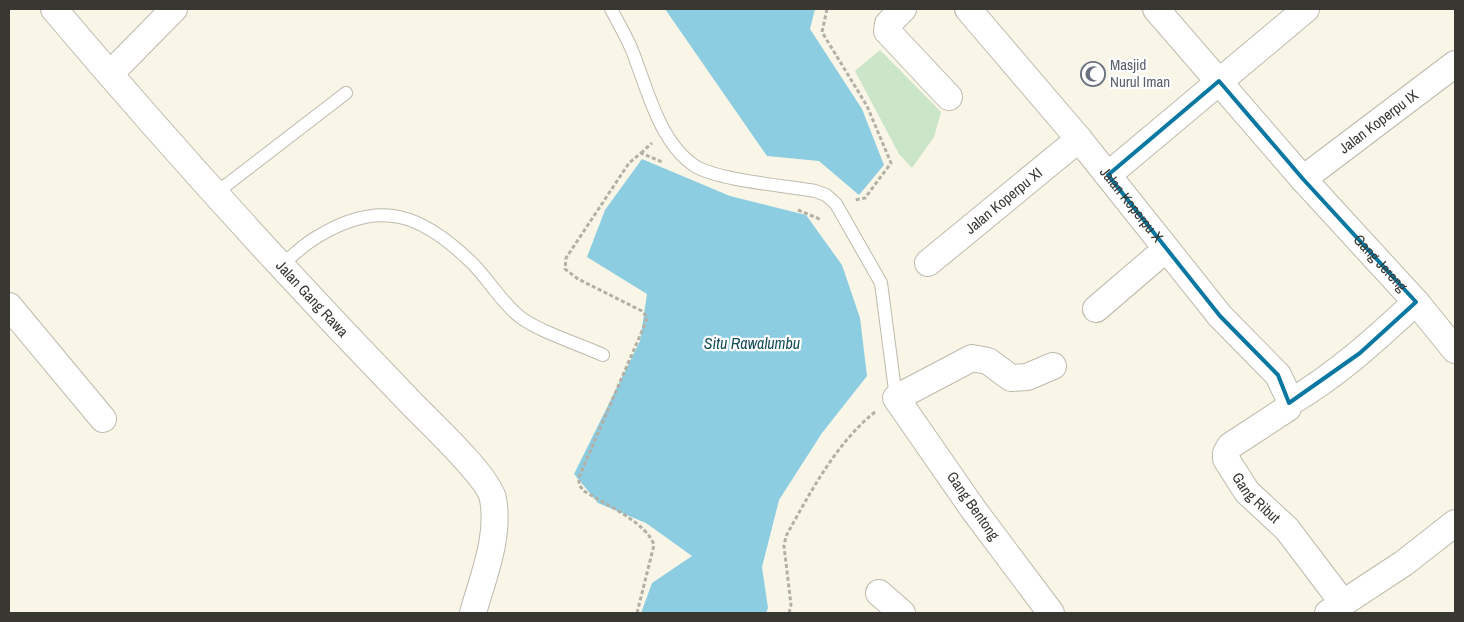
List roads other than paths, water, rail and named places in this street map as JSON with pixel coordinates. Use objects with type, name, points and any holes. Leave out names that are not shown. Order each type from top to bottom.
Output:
[{"type":"street","name":"Jalan Gang Rawa","points":[[54,9],[332,322],[463,456],[484,482],[493,498],[494,537],[473,613]]},
{"type":"street","points":[[110,74],[174,9]]},
{"type":"street","points":[[903,9],[888,24],[887,30],[949,97]]},
{"type":"street","name":"Jalan Koperpu X","points":[[968,9],[1079,139],[1220,316],[1278,375],[1288,396],[1289,403]]},
{"type":"street","name":"Gang Jereng","points":[[1156,9],[1303,179],[1416,302],[1455,350]]},
{"type":"street","points":[[1108,175],[1306,9]]},
{"type":"street","name":"Jalan Koperpu IX","points":[[1303,179],[1455,64]]},
{"type":"street","name":"Jalan Koperpu XI","points":[[928,263],[1079,139]]},
{"type":"street","points":[[1096,309],[1166,249]]},
{"type":"street","name":"Gang Ribut","points":[[1349,606],[1287,529],[1247,492],[1226,459],[1226,453],[1230,446],[1288,408],[1289,403],[1314,388],[1360,353],[1416,302]]},
{"type":"street","points":[[9,306],[103,419]]},
{"type":"street","points":[[896,398],[972,358],[988,361],[1011,378],[1027,377],[1053,366]]},
{"type":"street","name":"Gang Bentong","points":[[896,398],[973,509],[1051,613]]},
{"type":"street","points":[[1349,606],[1455,522]]},
{"type":"street","points":[[879,592],[902,613]]},
{"type":"lane","points":[[611,9],[631,48],[644,86],[665,131],[682,155],[697,167],[722,175],[815,191],[826,195],[836,204],[881,283],[896,398]]},
{"type":"lane","points":[[216,193],[346,93]]},
{"type":"lane","points":[[282,265],[316,237],[358,217],[381,214],[406,218],[437,233],[472,264],[506,304],[521,318],[603,355]]},
{"type":"water","points":[[665,9],[815,9],[810,29],[862,109],[884,165],[859,195],[819,161],[767,156]]},
{"type":"water","name":"Situ Rawalumbu","points":[[642,159],[730,196],[806,215],[842,265],[860,318],[867,376],[822,433],[779,500],[762,567],[768,608],[766,613],[641,613],[652,583],[692,556],[646,523],[598,503],[574,474],[640,341],[647,294],[587,257],[605,210]]},
{"type":"place","name":"Masjid Nurul Iman","points":[[1093,74]]}]
